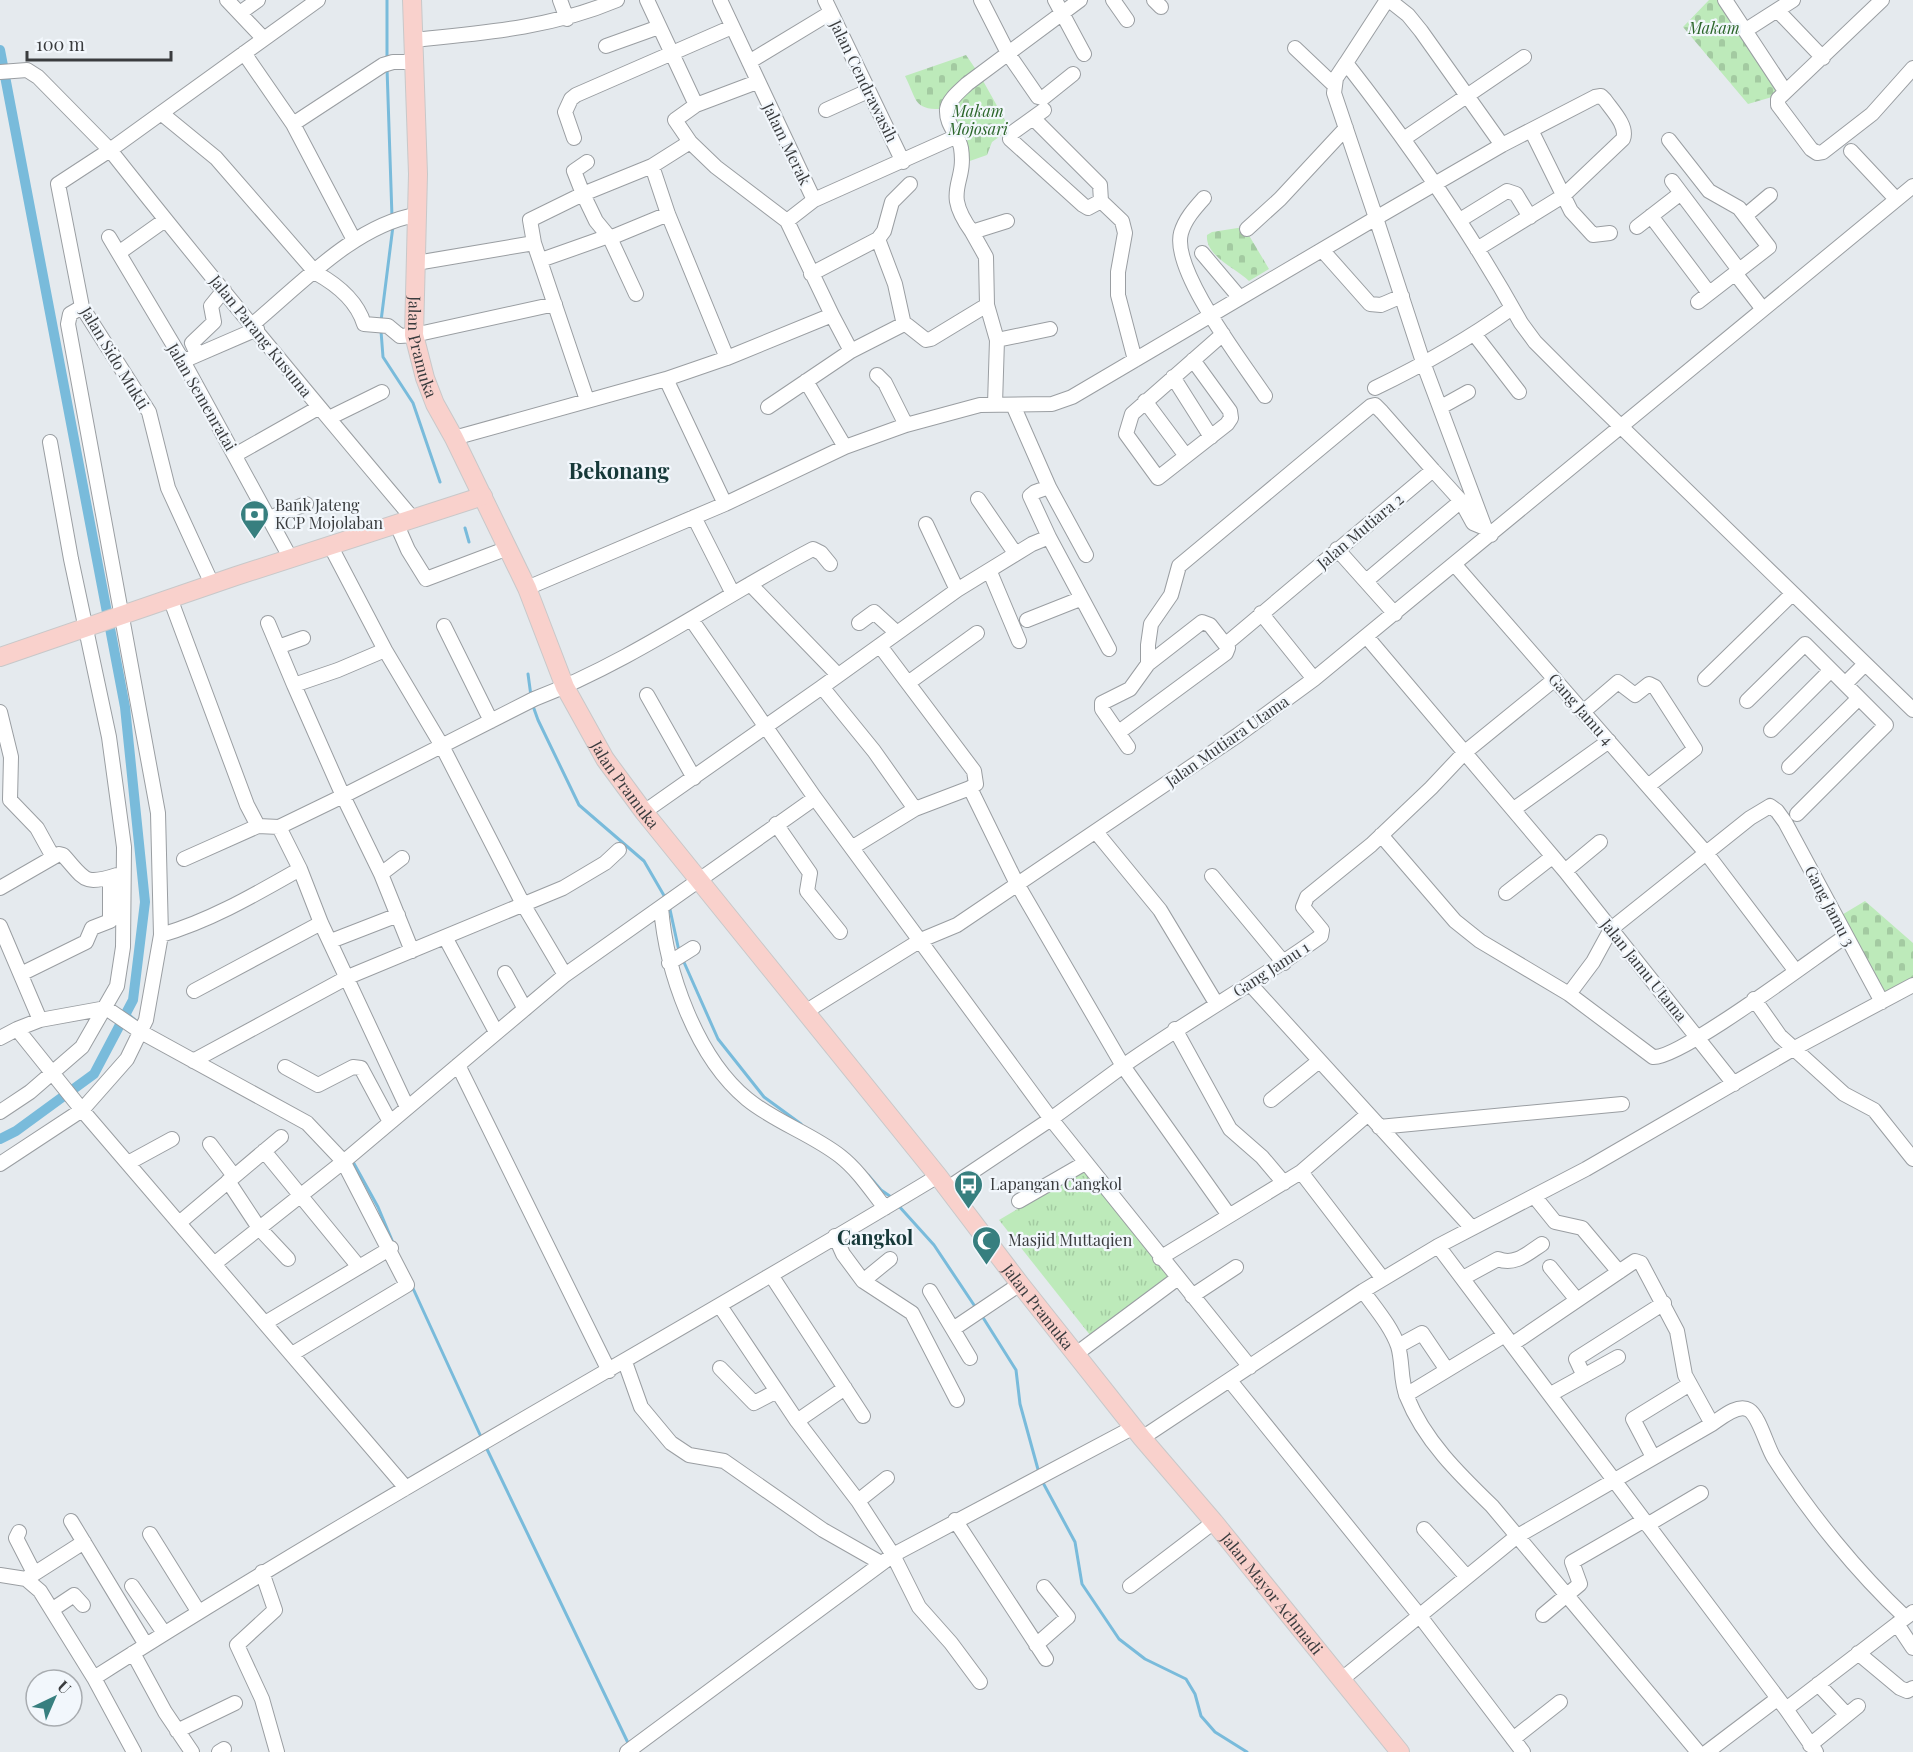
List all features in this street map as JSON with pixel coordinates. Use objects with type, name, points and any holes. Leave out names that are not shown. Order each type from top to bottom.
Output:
[{"type":"main road","name":"Jalan Pramuka","points":[[412,0],[415,62],[402,218],[416,262],[414,335],[424,378],[435,404],[527,588],[565,687],[605,759],[644,812],[943,1182],[1020,1284],[1138,1432]]},
{"type":"main road","points":[[0,657],[88,625],[483,496]]},
{"type":"main road","name":"Jalan Mayor Achmadi","points":[[1138,1432],[1400,1752]]},
{"type":"street","points":[[227,0],[264,39]]},
{"type":"street","points":[[240,13],[258,0]]},
{"type":"street","points":[[110,150],[318,0]]},
{"type":"street","points":[[560,0],[567,19]]},
{"type":"street","points":[[413,40],[527,27],[567,19],[617,0]]},
{"type":"street","points":[[647,0],[696,105]]},
{"type":"street","name":"Jalam Merak","points":[[720,0],[814,200],[955,137]]},
{"type":"street","points":[[981,0],[1009,55],[1041,98],[1072,74]]},
{"type":"street","points":[[1055,0],[1084,54]]},
{"type":"street","points":[[995,404],[997,340],[987,305],[986,257],[960,214],[956,203],[961,154],[960,144],[948,125],[947,107],[954,96],[1080,0]]},
{"type":"street","points":[[1113,0],[1127,20]]},
{"type":"street","points":[[1488,532],[1424,365],[1334,93],[1334,85],[1346,63],[1388,0],[1408,15],[1502,146]]},
{"type":"street","points":[[1725,0],[1785,91]]},
{"type":"street","points":[[1746,30],[1793,0]]},
{"type":"street","points":[[1882,0],[1823,58],[1785,91],[1778,99],[1778,105],[1817,153],[1823,152],[1872,114],[1913,68]]},
{"type":"street","points":[[749,62],[828,6]]},
{"type":"street","name":"Jalan Cendrawasih","points":[[828,6],[903,162]]},
{"type":"street","points":[[1778,11],[1823,58]]},
{"type":"street","points":[[606,46],[659,27]]},
{"type":"street","points":[[574,138],[566,112],[571,99],[732,27]]},
{"type":"street","points":[[1295,48],[1334,85]]},
{"type":"street","points":[[244,54],[293,124],[354,240]]},
{"type":"street","points":[[1405,138],[1466,94],[1524,57]]},
{"type":"street","points":[[293,124],[388,64],[415,62]]},
{"type":"street","points":[[1346,63],[1405,138],[1436,183],[1535,342],[1913,710]]},
{"type":"street","name":"Jalan Parang Kusuma","points":[[0,72],[20,70],[38,77],[110,150],[318,408],[329,418],[406,523],[413,560],[427,579],[508,548]]},
{"type":"street","points":[[757,82],[696,105],[675,120],[690,142],[716,167],[787,221],[811,274],[851,351]]},
{"type":"street","points":[[826,110],[867,91]]},
{"type":"street","points":[[527,588],[725,504],[845,447],[906,425],[980,405],[1052,404],[1072,398],[1436,183],[1502,146],[1601,96],[1623,127],[1626,133],[1623,139],[1563,196],[1477,249]]},
{"type":"street","points":[[160,113],[216,158],[316,273],[342,291],[361,314],[364,324],[388,326],[400,336],[414,335],[555,304]]},
{"type":"street","points":[[1101,201],[1088,208],[1083,205],[1010,140],[1012,133],[1038,114],[1100,184],[1101,201],[1122,221],[1125,233],[1118,272],[1118,296],[1135,360]]},
{"type":"street","points":[[1247,229],[1280,199],[1346,128]]},
{"type":"street","points":[[1532,132],[1571,211],[1593,235],[1610,233]]},
{"type":"street","points":[[1651,216],[1703,298],[1769,248],[1733,203],[1719,199],[1709,191],[1669,140]]},
{"type":"street","points":[[587,400],[534,243],[532,218],[652,166],[690,142]]},
{"type":"street","name":"Jalan Sido Mukti","points":[[110,150],[58,184],[82,307],[149,412],[168,488],[212,584]]},
{"type":"street","points":[[1851,152],[1896,199]]},
{"type":"street","points":[[587,162],[574,171],[583,194],[636,294]]},
{"type":"street","points":[[652,166],[668,214],[727,358]]},
{"type":"street","points":[[1672,181],[1762,308]]},
{"type":"street","points":[[811,274],[878,239],[884,231],[892,202],[910,184]]},
{"type":"street","name":"Jalan Mutiara Utama","points":[[804,1012],[921,940],[957,924],[1016,882],[1096,832],[1238,735],[1314,679],[1455,565],[1488,532],[1913,186]]},
{"type":"street","points":[[1460,220],[1507,191],[1516,195],[1530,217]]},
{"type":"street","points":[[1637,227],[1681,194]]},
{"type":"street","points":[[1745,216],[1770,195]]},
{"type":"street","points":[[1204,198],[1186,220],[1181,234],[1180,251],[1185,268],[1212,317],[1265,396]]},
{"type":"street","points":[[787,221],[814,200]]},
{"type":"street","points":[[541,261],[668,214]]},
{"type":"street","points":[[183,361],[255,327],[354,240],[402,218]]},
{"type":"street","points":[[120,252],[165,220]]},
{"type":"street","points":[[972,231],[1007,220]]},
{"type":"street","name":"Jalan Semenratai","points":[[109,237],[183,361],[291,559]]},
{"type":"street","points":[[878,239],[895,284],[904,325],[926,340],[987,305]]},
{"type":"street","points":[[416,262],[534,243]]},
{"type":"street","points":[[1323,251],[1370,304],[1381,305],[1402,296]]},
{"type":"street","points":[[1202,253],[1240,298]]},
{"type":"street","points":[[197,354],[192,343],[214,322],[212,306],[224,290]]},
{"type":"street","points":[[0,1164],[81,1108],[127,1059],[146,1020],[161,935],[158,813],[118,616],[68,324],[70,314],[82,307]]},
{"type":"street","points":[[1375,388],[1424,365],[1475,335],[1512,308]]},
{"type":"street","points":[[454,438],[666,379],[727,358],[832,315]]},
{"type":"street","points":[[768,408],[851,351],[904,325]]},
{"type":"street","points":[[997,340],[1050,329]]},
{"type":"street","points":[[1193,360],[1230,411],[1231,418],[1227,424],[1161,477],[1155,475],[1126,434],[1132,414],[1173,377],[1223,334]]},
{"type":"street","points":[[1475,335],[1519,392]]},
{"type":"street","points":[[877,375],[885,384],[906,425]]},
{"type":"street","points":[[1173,377],[1211,437]]},
{"type":"street","points":[[666,379],[725,504]]},
{"type":"street","points":[[806,381],[845,447]]},
{"type":"street","points":[[329,418],[382,392]]},
{"type":"street","points":[[1441,407],[1468,392]]},
{"type":"street","points":[[1145,402],[1186,456]]},
{"type":"street","points":[[1013,405],[1049,487],[1086,555]]},
{"type":"street","points":[[1148,664],[1151,624],[1171,595],[1179,566],[1371,406],[1375,405],[1382,412],[1461,501],[1473,523],[1488,532]]},
{"type":"street","points":[[235,455],[318,408]]},
{"type":"street","points":[[0,1112],[54,1076],[82,1047],[107,1009],[117,986],[123,947],[124,847],[109,737],[50,442]]},
{"type":"street","name":"Jalan Mutiara 2","points":[[1119,732],[1226,653],[1226,644],[1261,613],[1433,470]]},
{"type":"street","points":[[1049,487],[1030,496],[1080,599],[1109,649]]},
{"type":"street","points":[[978,499],[1015,553]]},
{"type":"street","points":[[1366,581],[1461,501]]},
{"type":"street","points":[[269,518],[306,504]]},
{"type":"street","points":[[694,517],[732,592]]},
{"type":"street","points":[[926,524],[957,590]]},
{"type":"street","points":[[644,812],[767,727],[957,590],[990,572],[1015,553],[1049,537]]},
{"type":"street","points":[[331,547],[385,650],[442,746],[524,904],[565,975]]},
{"type":"street","points":[[184,859],[258,826],[279,827],[529,701],[565,687],[630,655],[732,592],[813,549],[821,553],[830,564]]},
{"type":"street","points":[[1337,549],[1395,614]]},
{"type":"street","name":"Gang Jamu 4","points":[[1455,565],[1707,854],[1795,970]]},
{"type":"street","points":[[990,572],[1019,641]]},
{"type":"street","points":[[750,584],[838,675]]},
{"type":"street","points":[[1705,679],[1792,594]]},
{"type":"street","points":[[170,598],[247,805],[258,826]]},
{"type":"street","points":[[1027,620],[1080,599]]},
{"type":"street","points":[[859,623],[874,612],[897,633]]},
{"type":"street","points":[[1261,613],[1314,679]]},
{"type":"street","points":[[691,619],[815,798],[1051,1119],[1160,1258],[1250,1367]]},
{"type":"street","points":[[1128,747],[1102,709],[1102,703],[1130,689],[1148,664],[1202,622],[1210,625],[1226,644]]},
{"type":"street","points":[[268,623],[343,796],[381,874],[412,951]]},
{"type":"street","points":[[444,626],[491,721]]},
{"type":"street","points":[[908,683],[977,633]]},
{"type":"street","name":"Jalan Jamu Utama","points":[[1366,636],[1566,871],[1734,1084]]},
{"type":"street","points":[[278,647],[303,638]]},
{"type":"street","points":[[1747,701],[1805,644],[1886,725],[1797,814]]},
{"type":"street","points":[[853,847],[915,809],[976,784],[974,771],[880,646]]},
{"type":"street","points":[[294,685],[385,650]]},
{"type":"street","points":[[1845,684],[1865,664]]},
{"type":"street","points":[[1771,730],[1831,670]]},
{"type":"street","name":"Gang Jamu 1","points":[[94,1678],[262,1572],[625,1362],[836,1236],[893,1203],[943,1182],[1051,1119],[1175,1029],[1284,963],[1323,933],[1303,907],[1307,897],[1381,835],[1464,753],[1555,679]]},
{"type":"street","points":[[1583,712],[1618,682],[1635,695],[1649,684],[1655,687],[1695,749],[1648,786]]},
{"type":"street","points":[[822,687],[874,751],[915,809]]},
{"type":"street","points":[[647,695],[694,778]]},
{"type":"street","points":[[1789,768],[1859,698]]},
{"type":"street","points":[[1,719],[11,757],[10,800],[37,828],[53,857]]},
{"type":"street","points":[[1514,809],[1609,741]]},
{"type":"street","points":[[970,788],[1016,882],[1123,1066],[1228,1214]]},
{"type":"street","points":[[214,1264],[348,1158],[565,975],[815,798]]},
{"type":"street","name":"Gang Jamu 3","points":[[1707,854],[1763,810],[1770,806],[1777,811],[1882,1002]]},
{"type":"street","points":[[776,824],[810,873],[807,891],[840,932]]},
{"type":"street","points":[[279,827],[407,1107]]},
{"type":"street","points":[[1096,832],[1160,910],[1216,1003]]},
{"type":"street","points":[[1381,835],[1455,921],[1480,941],[1569,994],[1653,1057],[1666,1055],[1698,1038],[1846,936]]},
{"type":"street","points":[[1566,871],[1600,842]]},
{"type":"street","points":[[193,1061],[348,978],[573,883],[605,863],[619,850]]},
{"type":"street","points":[[1569,994],[1593,962],[1611,929],[1707,854]]},
{"type":"street","points":[[0,888],[53,857],[63,855],[82,878],[88,881],[110,878],[124,873]]},
{"type":"street","points":[[1506,893],[1552,856]]},
{"type":"street","points":[[381,874],[402,858]]},
{"type":"street","points":[[161,935],[183,929],[258,893],[300,869]]},
{"type":"street","points":[[1212,876],[1284,963]]},
{"type":"street","points":[[21,974],[86,942],[92,928],[110,921],[110,878]]},
{"type":"street","points":[[665,903],[663,939],[669,963],[693,1021],[724,1078],[756,1105],[842,1157],[893,1203]]},
{"type":"street","points":[[331,941],[398,915]]},
{"type":"street","points":[[194,991],[321,923]]},
{"type":"street","points":[[0,926],[40,1020]]},
{"type":"street","points":[[445,937],[496,1032]]},
{"type":"street","points":[[669,963],[693,948]]},
{"type":"street","points":[[505,973],[525,1009]]},
{"type":"street","points":[[1250,984],[1470,1227]]},
{"type":"street","points":[[630,1750],[893,1555],[1039,1476],[1138,1432],[1231,1382],[1363,1291],[1438,1245],[1534,1196],[1793,1049],[1913,984]]},
{"type":"street","points":[[1754,999],[1780,1036],[1844,1094],[1874,1110],[1913,1159]]},
{"type":"street","points":[[0,1038],[40,1020],[107,1009],[140,1031],[307,1123],[348,1158],[407,1284],[292,1354]]},
{"type":"street","points":[[17,1029],[81,1108],[406,1488]]},
{"type":"street","points":[[1175,1029],[1230,1129],[1262,1157],[1284,1183]]},
{"type":"street","points":[[1271,1100],[1319,1061]]},
{"type":"street","points":[[458,1065],[609,1371]]},
{"type":"street","points":[[285,1067],[318,1085],[353,1068],[361,1068],[390,1122]]},
{"type":"street","points":[[1379,1127],[1622,1104]]},
{"type":"street","points":[[1160,1258],[1228,1214],[1301,1172],[1367,1115]]},
{"type":"street","points":[[179,1223],[281,1137]]},
{"type":"street","points":[[128,1163],[172,1139]]},
{"type":"street","points":[[210,1144],[259,1228],[288,1259]]},
{"type":"street","points":[[264,1151],[359,1267]]},
{"type":"street","points":[[1019,1201],[1084,1163]]},
{"type":"street","points":[[1301,1172],[1383,1279]]},
{"type":"street","points":[[1534,1196],[1555,1222],[1582,1228],[1618,1272]]},
{"type":"street","points":[[836,1236],[843,1254],[863,1281],[912,1313],[957,1400]]},
{"type":"street","points":[[1463,1278],[1498,1259],[1508,1263],[1515,1261],[1542,1244]]},
{"type":"street","points":[[1438,1245],[1813,1748],[1858,1706]]},
{"type":"street","points":[[265,1323],[391,1248]]},
{"type":"street","points":[[863,1281],[890,1259]]},
{"type":"street","points":[[1406,1395],[1447,1370],[1509,1339],[1577,1300],[1635,1262],[1641,1263],[1664,1303],[1677,1331],[1680,1358],[1690,1384],[1712,1424]]},
{"type":"street","points":[[1192,1296],[1236,1267]]},
{"type":"street","points":[[1550,1267],[1577,1300]]},
{"type":"street","points":[[771,1275],[863,1416]]},
{"type":"street","points":[[1076,1354],[1178,1278]]},
{"type":"street","points":[[953,1329],[1020,1284]]},
{"type":"street","points":[[930,1291],[969,1358]]},
{"type":"street","points":[[1363,1291],[1398,1346],[1406,1395],[1441,1453],[1492,1506],[1516,1537],[1554,1606],[1698,1752]]},
{"type":"street","points":[[1584,1376],[1576,1359],[1664,1303]]},
{"type":"street","points":[[720,1305],[797,1421],[858,1501],[893,1555],[919,1607],[951,1643],[980,1682]]},
{"type":"street","points":[[1398,1346],[1422,1333],[1447,1370]]},
{"type":"street","points":[[1551,1394],[1618,1357]]},
{"type":"street","points":[[625,1362],[641,1407],[671,1443],[689,1455],[724,1461],[823,1530],[881,1563]]},
{"type":"street","points":[[720,1368],[754,1403],[777,1391]]},
{"type":"street","points":[[1231,1382],[1419,1615],[1523,1752]]},
{"type":"street","points":[[1653,1457],[1633,1419],[1690,1384]]},
{"type":"street","points":[[797,1421],[845,1388]]},
{"type":"street","points":[[1342,1679],[1516,1537],[1738,1409],[1746,1408],[1753,1414],[1769,1450],[1795,1490],[1878,1592],[1905,1618],[1913,1648]]},
{"type":"street","points":[[858,1501],[887,1478]]},
{"type":"street","points":[[1554,1606],[1581,1582],[1572,1562],[1701,1493]]},
{"type":"street","points":[[71,1521],[146,1645]]},
{"type":"street","points":[[956,1521],[1046,1659]]},
{"type":"street","points":[[1130,1586],[1214,1522]]},
{"type":"street","points":[[1424,1529],[1467,1577]]},
{"type":"street","points":[[19,1533],[16,1538],[30,1576],[53,1609],[94,1678],[134,1752]]},
{"type":"street","points":[[150,1534],[198,1611]]},
{"type":"street","points":[[0,1575],[30,1576],[84,1542]]},
{"type":"street","points":[[262,1572],[275,1610],[237,1645],[262,1700],[277,1752]]},
{"type":"street","points":[[132,1586],[164,1633]]},
{"type":"street","points":[[1036,1645],[1068,1617],[1044,1587]]},
{"type":"street","points":[[53,1609],[74,1595],[83,1605]]},
{"type":"street","points":[[1707,1752],[1818,1684],[1905,1618]]},
{"type":"street","points":[[133,1653],[177,1731],[192,1752]]},
{"type":"street","points":[[1858,1653],[1900,1688],[1907,1691],[1913,1688]]},
{"type":"street","points":[[1818,1684],[1847,1715]]},
{"type":"street","points":[[1513,1739],[1560,1702]]},
{"type":"street","points":[[177,1731],[235,1703]]},
{"type":"green space","name":"Makam","points":[[1709,0],[1720,0],[1780,90],[1772,97],[1748,104],[1683,27]]},
{"type":"green space","name":"Makam Mojosari","points":[[966,55],[979,74],[945,109],[927,108],[918,103],[905,76]]},
{"type":"green space","name":"Makam Mojosari","points":[[982,79],[1010,129],[992,142],[987,155],[964,163],[953,104]]},
{"type":"green space","points":[[1244,227],[1269,269],[1249,281],[1216,256],[1208,243],[1207,235],[1212,232]]},
{"type":"green space","points":[[1865,901],[1913,943],[1913,981],[1884,998],[1840,916]]},
{"type":"green space","name":"Lapangan Cangkol","points":[[1084,1170],[1171,1277],[1090,1335],[999,1220]]},
{"type":"waterway","points":[[387,0],[387,58]]},
{"type":"waterway","points":[[0,50],[125,707],[145,902],[133,1000],[94,1074],[16,1131],[0,1139]]},
{"type":"waterway","points":[[387,68],[392,217]]},
{"type":"waterway","points":[[381,321],[393,226]]},
{"type":"waterway","points":[[381,331],[383,357],[413,403],[440,482]]},
{"type":"waterway","points":[[465,528],[469,542]]},
{"type":"waterway","points":[[528,674],[531,696]]},
{"type":"waterway","points":[[533,706],[579,805],[644,861],[666,899]]},
{"type":"waterway","points":[[669,905],[679,951]]},
{"type":"waterway","points":[[683,960],[718,1039],[764,1097],[801,1124]]},
{"type":"waterway","points":[[127,1013],[135,1020]]},
{"type":"waterway","points":[[352,1160],[378,1207],[394,1245]]},
{"type":"waterway","points":[[868,1175],[881,1190],[894,1199]]},
{"type":"waterway","points":[[897,1204],[934,1245],[976,1308]]},
{"type":"waterway","points":[[411,1284],[482,1439]]},
{"type":"waterway","points":[[982,1316],[1016,1370],[1020,1404],[1039,1473]]},
{"type":"waterway","points":[[485,1445],[629,1745]]},
{"type":"waterway","points":[[1041,1479],[1075,1542],[1082,1584],[1119,1639],[1145,1659],[1186,1679],[1195,1694],[1201,1716],[1215,1732],[1247,1752]]},
{"type":"place","name":"Bank Jateng KCP Mojolaban","points":[[254,540]]},
{"type":"place","name":"Lapangan Cangkol","points":[[969,1210]]},
{"type":"place","name":"Masjid Muttaqien","points":[[987,1266]]},
{"type":"district","name":"Bekonang","points":[[619,471]]},
{"type":"district","name":"Cangkol","points":[[875,1238]]}]
